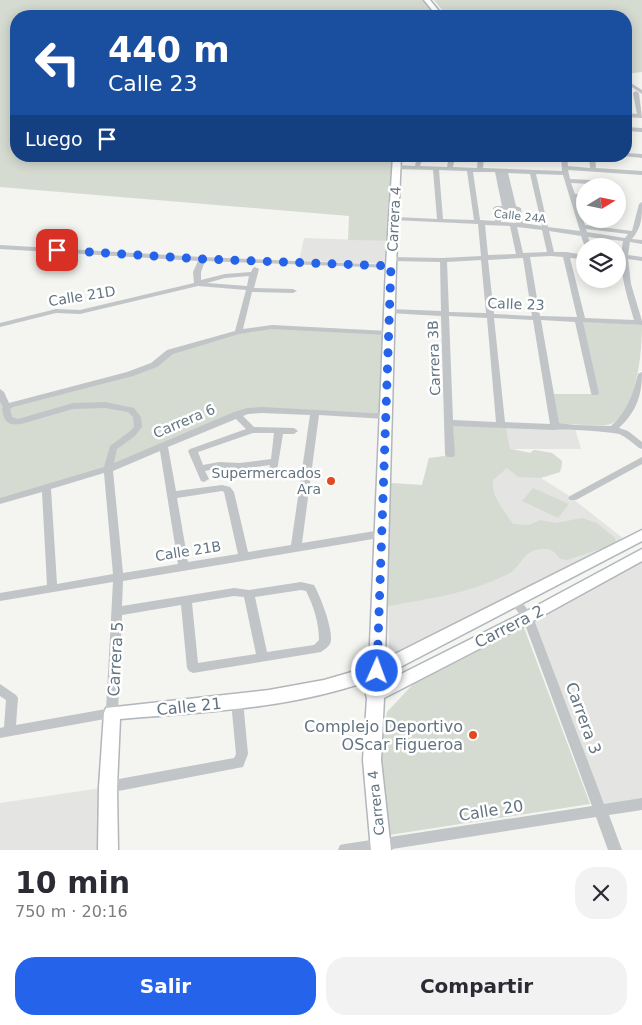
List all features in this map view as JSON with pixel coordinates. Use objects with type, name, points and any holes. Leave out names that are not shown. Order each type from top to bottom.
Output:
[{"type":"main road","points":[[427,0],[435,10]]},
{"type":"main road","name":"Carrera 4","points":[[381,847],[372,760],[396,162]]},
{"type":"main road","name":"Carrera 2","points":[[377,671],[642,535]]},
{"type":"main road","name":"Carrera 2","points":[[374,695],[528,617],[642,554]]},
{"type":"main road","name":"Calle 21","points":[[112,713],[237,701],[319,690],[352,682],[377,671]]},
{"type":"main road","name":"Carrera 5","points":[[108,850],[108,787],[112,713]]},
{"type":"street","points":[[638,92],[641,130]]},
{"type":"street","points":[[417,168],[418,162]]},
{"type":"street","points":[[450,169],[451,162]]},
{"type":"street","points":[[480,170],[481,162]]},
{"type":"street","points":[[564,162],[564,170],[576,207]]},
{"type":"street","points":[[592,162],[593,170]]},
{"type":"street","points":[[396,167],[533,172],[564,170],[642,172]]},
{"type":"street","points":[[436,168],[440,221]]},
{"type":"street","points":[[470,170],[485,258],[501,425]]},
{"type":"street","points":[[502,170],[510,208]]},
{"type":"street","points":[[533,172],[551,254]]},
{"type":"street","points":[[567,181],[576,181]]},
{"type":"street","points":[[626,247],[628,240],[637,231],[642,206]]},
{"type":"street","points":[[498,223],[496,208],[518,208],[517,225],[536,318],[554,426]]},
{"type":"street","name":"Calle 24A","points":[[395,219],[498,223],[545,229],[583,230],[642,242]]},
{"type":"street","points":[[586,238],[583,230],[637,231]]},
{"type":"street","points":[[0,247],[258,262],[391,263],[522,255],[576,256]]},
{"type":"street","points":[[566,254],[595,393]]},
{"type":"street","points":[[198,284],[197,272],[202,259]]},
{"type":"street","points":[[626,261],[642,259]]},
{"type":"street","name":"Carrera 3B","points":[[443,260],[450,455]]},
{"type":"street","points":[[239,329],[253,274],[258,262]]},
{"type":"street","points":[[198,284],[209,278],[224,275],[253,274]]},
{"type":"street","points":[[626,279],[640,323]]},
{"type":"street","points":[[198,284],[293,291]]},
{"type":"street","name":"Calle 21D","points":[[0,325],[56,312],[80,312],[198,284]]},
{"type":"street","name":"Calle 23","points":[[389,311],[640,323]]},
{"type":"street","points":[[8,406],[130,374],[154,365],[170,352],[239,329],[272,327],[388,333]]},
{"type":"street","points":[[613,428],[625,418],[632,408],[642,374]]},
{"type":"street","points":[[0,392],[8,406],[6,410],[8,419],[18,422],[73,406],[105,406],[131,410],[137,417],[138,427],[132,434],[113,448],[108,469]]},
{"type":"street","name":"Carrera 6","points":[[0,501],[108,469],[237,414],[262,410],[386,416]]},
{"type":"street","points":[[296,547],[315,412]]},
{"type":"street","points":[[237,414],[252,430]]},
{"type":"street","points":[[449,423],[613,428],[625,433],[642,446]]},
{"type":"street","points":[[275,461],[240,466],[219,465],[202,474],[193,451],[252,430],[294,431]]},
{"type":"street","points":[[274,475],[279,431]]},
{"type":"street","points":[[163,445],[184,566]]},
{"type":"street","points":[[573,498],[642,460]]},
{"type":"street","name":"Carrera 5","points":[[108,469],[118,577],[112,713]]},
{"type":"street","points":[[46,487],[52,589]]},
{"type":"street","points":[[173,495],[222,488],[227,489],[244,556]]},
{"type":"street","name":"Calle 21B","points":[[0,598],[381,534]]},
{"type":"street","points":[[118,611],[234,592],[249,594],[301,586],[310,588],[325,633],[325,642],[317,649],[193,668],[186,600]]},
{"type":"street","points":[[249,594],[262,657]]},
{"type":"street","name":"Carrera 3","points":[[516,601],[528,617],[599,812],[615,850]]},
{"type":"street","points":[[0,689],[12,698],[5,732]]},
{"type":"street","points":[[108,787],[240,763],[242,754],[237,701]]},
{"type":"street","name":"Calle 21","points":[[5,732],[112,713]]},
{"type":"street","name":"Calle 20","points":[[346,850],[381,847],[642,804]]},
{"type":"shaded area","points":[[0,0],[427,0],[435,10],[10,10],[10,162],[396,162],[389,219],[392,241],[348,240],[349,216],[0,187]]},
{"type":"shaded area","points":[[434,0],[642,0],[642,72],[632,73],[632,10],[442,10]]},
{"type":"shaded area","points":[[304,238],[392,241],[391,264],[299,261]]},
{"type":"shaded area","points":[[582,321],[642,325],[639,365],[632,394],[627,407],[620,417],[611,424],[557,423],[553,394],[599,394]]},
{"type":"shaded area","points":[[272,327],[388,333],[386,416],[247,411],[108,469],[0,501],[0,392],[5,406],[154,365],[162,357],[238,332]]},
{"type":"shaded area","points":[[452,424],[575,428],[581,449],[513,449],[530,453],[534,450],[552,453],[562,461],[560,472],[541,478],[568,495],[629,543],[389,658],[387,503],[389,483],[422,485],[429,458],[453,455]]},
{"type":"shaded area","points":[[452,424],[506,428],[510,449],[530,453],[534,450],[552,453],[562,461],[560,472],[540,478],[518,477],[507,468],[493,480],[496,498],[513,524],[529,525],[540,520],[556,523],[582,518],[597,523],[615,538],[616,542],[610,546],[567,560],[560,559],[548,549],[537,550],[529,553],[512,572],[494,581],[449,594],[388,606],[387,503],[389,483],[422,485],[429,458],[453,455]]},
{"type":"shaded area","points":[[533,488],[569,504],[558,518],[522,501]]},
{"type":"shaded area","points":[[642,554],[642,804],[599,812],[528,617]]},
{"type":"shaded area","name":"Complejo Deportivo OScar Figueroa","points":[[523,625],[590,804],[389,835],[378,758],[387,712],[416,681]]},
{"type":"shaded area","points":[[108,787],[108,850],[0,850],[0,803]]},
{"type":"place","name":"Supermercados Ara","points":[[331,481]]},
{"type":"place","name":"Complejo Deportivo OScar Figueroa","points":[[473,735]]},
{"type":"route","points":[[57,250],[258,262],[391,266],[377,671]]}]
